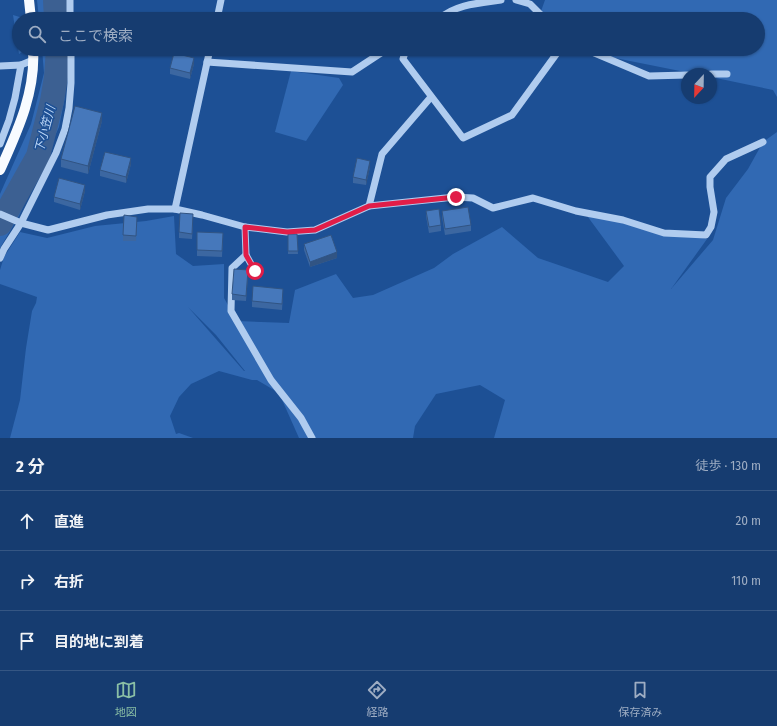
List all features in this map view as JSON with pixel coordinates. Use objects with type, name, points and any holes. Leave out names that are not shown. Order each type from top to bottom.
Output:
[{"type":"main road","points":[[29,0],[30,12]]},
{"type":"main road","points":[[0,170],[17,133],[30,89],[34,56]]},
{"type":"street","points":[[70,0],[70,12]]},
{"type":"street","points":[[218,12],[221,0]]},
{"type":"street","points":[[449,12],[466,5],[501,0]]},
{"type":"street","points":[[516,0],[530,4],[538,12]]},
{"type":"street","points":[[0,258],[4,249],[21,223],[56,153],[65,129],[69,108],[71,56]]},
{"type":"street","points":[[175,210],[209,56]]},
{"type":"street","points":[[208,62],[352,72],[376,56]]},
{"type":"street","points":[[404,56],[403,59],[463,138],[512,115],[555,56]]},
{"type":"street","points":[[601,56],[648,76],[681,75]]},
{"type":"street","points":[[0,66],[21,65],[34,60]]},
{"type":"street","points":[[0,144],[15,98],[21,65]]},
{"type":"street","points":[[717,74],[727,74]]},
{"type":"street","points":[[369,206],[382,154],[432,97]]},
{"type":"street","points":[[0,214],[21,223],[48,230],[114,214],[148,209],[175,210],[202,215],[245,227],[287,232],[315,230],[369,206],[456,197],[473,198],[493,208],[533,198],[576,211],[623,220],[664,233],[706,235],[711,227],[714,212],[710,177],[726,159],[763,142]]},
{"type":"street","points":[[245,227],[246,255],[255,271]]},
{"type":"street","points":[[246,255],[232,268],[231,311],[272,380],[301,418],[312,438]]},
{"type":"shaded area","points":[[37,0],[67,0],[67,12],[38,12]]},
{"type":"shaded area","points":[[545,0],[777,0],[777,97],[773,90],[717,78],[717,68],[681,68],[681,71],[605,56],[765,56],[765,12],[541,12]]},
{"type":"shaded area","points":[[43,56],[67,56],[65,97],[59,127],[19,216],[0,248],[0,194],[31,124],[44,73]]},
{"type":"shaded area","points":[[291,71],[339,78],[343,85],[306,141],[275,132]]},
{"type":"shaded area","points":[[777,132],[777,438],[494,438],[505,400],[480,385],[436,394],[415,426],[413,438],[299,438],[279,393],[257,380],[219,371],[191,384],[179,397],[170,416],[176,434],[179,433],[193,438],[10,438],[20,400],[32,311],[37,297],[0,284],[0,270],[4,257],[20,232],[47,238],[95,226],[146,221],[174,216],[176,254],[193,266],[224,264],[224,298],[237,321],[289,323],[295,290],[336,274],[353,298],[373,295],[434,268],[453,254],[502,227],[538,258],[608,282],[624,266],[585,213],[707,239],[671,289],[713,240],[726,198],[748,169],[763,142]],"holes":[[[188,307],[216,335],[245,371]]]},
{"type":"building","points":[[173,56],[186,56],[194,58],[190,73],[170,68]]},
{"type":"building","points":[[75,106],[102,113],[88,166],[61,159]]},
{"type":"building","points":[[105,152],[131,158],[126,177],[100,170]]},
{"type":"building","points":[[357,158],[370,161],[366,180],[353,177]]},
{"type":"building","points":[[59,178],[85,185],[80,204],[54,197]]},
{"type":"building","points":[[468,207],[471,225],[445,229],[442,211]]},
{"type":"building","points":[[439,209],[441,225],[429,227],[426,211]]},
{"type":"building","points":[[180,213],[193,214],[192,234],[179,232]]},
{"type":"building","points":[[124,215],[137,217],[136,236],[123,235]]},
{"type":"building","points":[[197,232],[223,233],[222,251],[197,250]]},
{"type":"building","points":[[288,234],[297,234],[298,251],[288,251]]},
{"type":"building","points":[[331,235],[337,252],[310,262],[304,244]]},
{"type":"building","points":[[234,269],[248,270],[246,296],[232,294]]},
{"type":"building","points":[[253,286],[283,289],[282,304],[252,301]]},
{"type":"waterway","name":"下小笠川","points":[[55,0],[56,12]]},
{"type":"waterway","name":"下小笠川","points":[[0,224],[38,156],[52,101],[58,56]]},
{"type":"route","points":[[255,271],[246,255],[245,227],[287,232],[315,230],[369,206],[456,197]]}]
